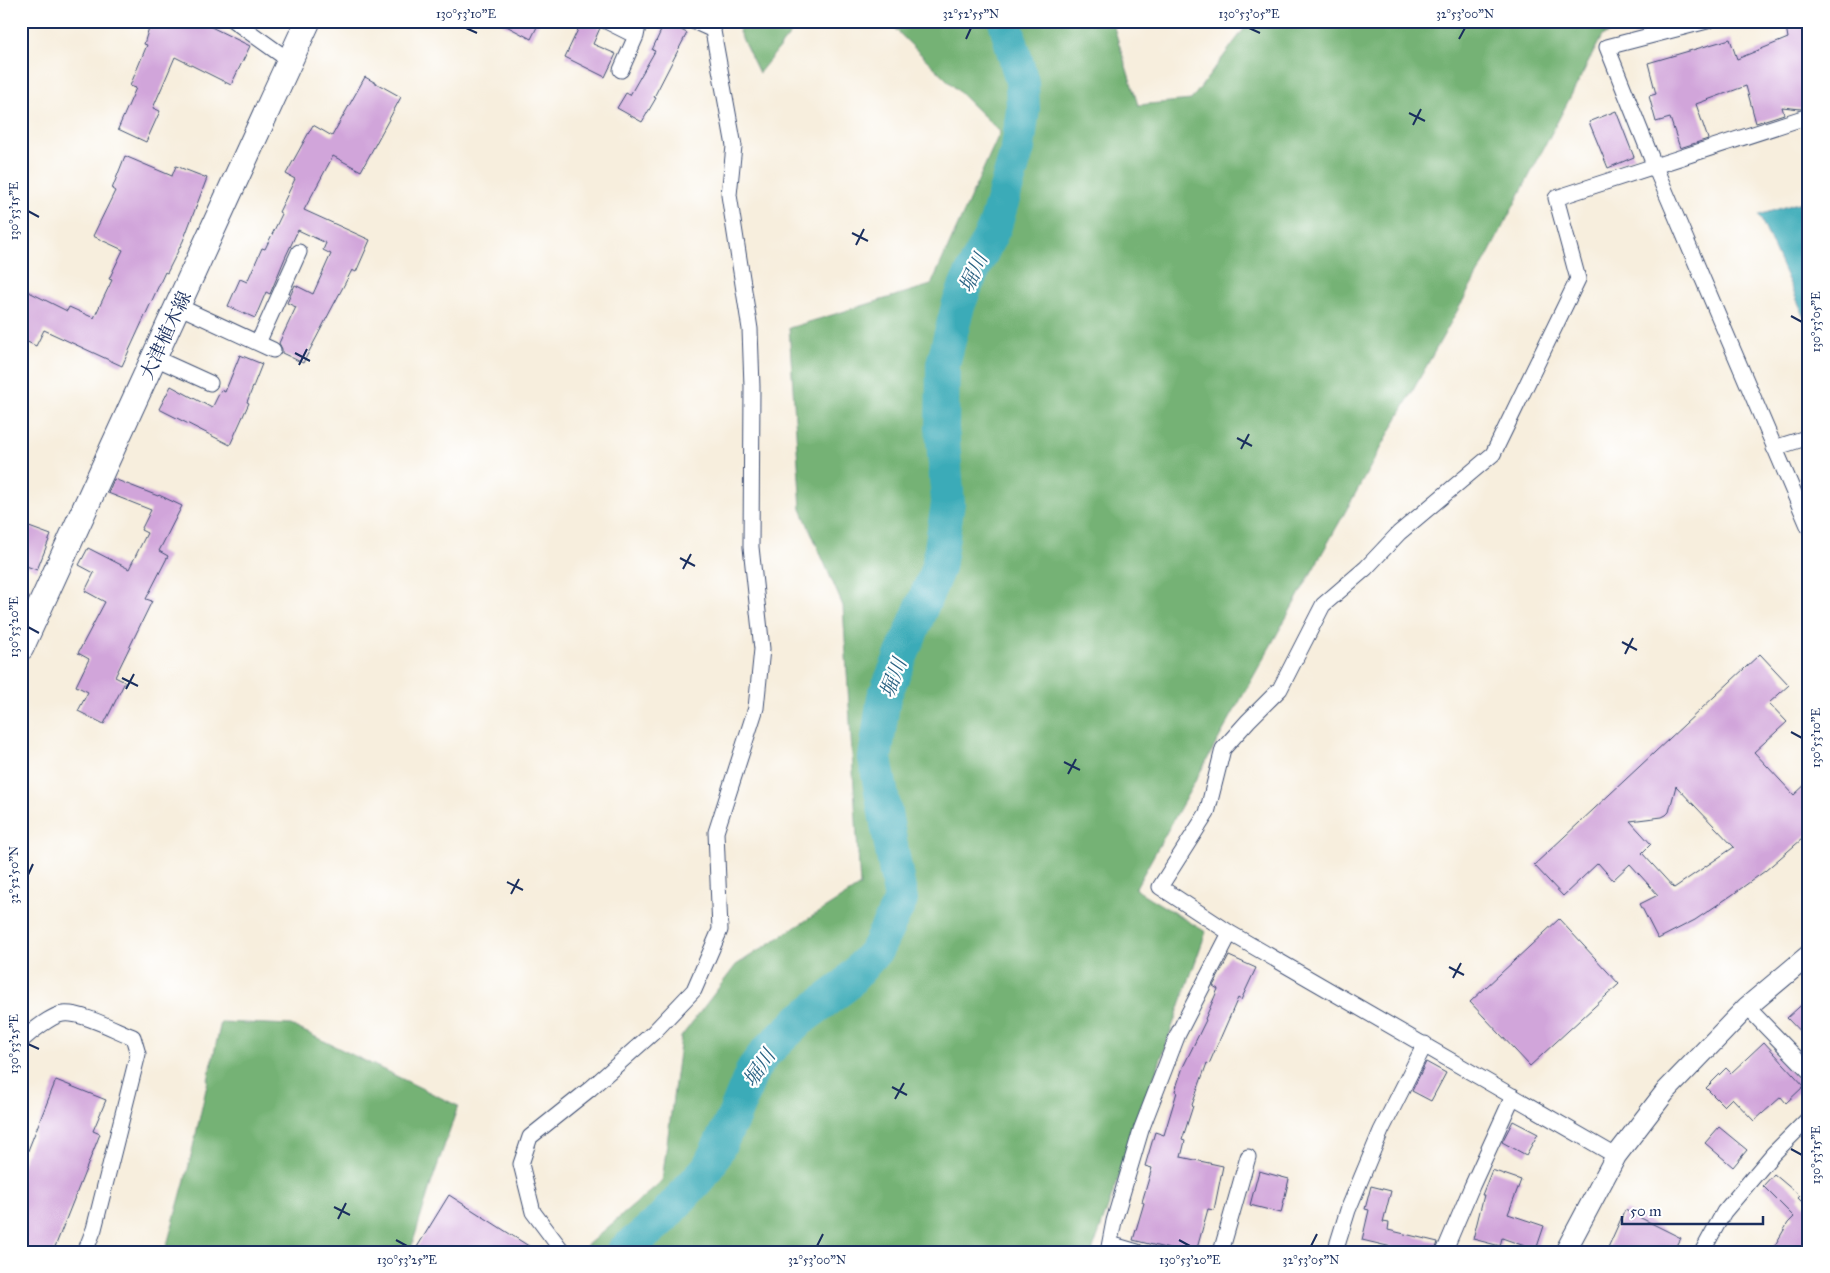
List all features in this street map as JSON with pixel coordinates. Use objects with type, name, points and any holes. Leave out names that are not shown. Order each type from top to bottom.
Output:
[{"type":"main road","name":"大津植木線","points":[[21,648],[308,21]]},
{"type":"street","points":[[234,21],[290,61]]},
{"type":"street","points":[[606,21],[638,29],[621,70]]},
{"type":"street","points":[[563,1252],[533,1212],[521,1164],[530,1137],[590,1089],[654,1032],[694,990],[720,930],[716,832],[756,708],[762,649],[751,547],[752,387],[750,329],[729,195],[734,146],[714,25],[693,21]]},
{"type":"street","points":[[1707,21],[1606,47],[1655,167],[1809,528]]},
{"type":"street","points":[[1616,1156],[1230,933],[1160,887],[1207,813],[1223,749],[1280,690],[1323,606],[1366,568],[1399,533],[1493,454],[1578,279],[1556,198],[1809,116]]},
{"type":"street","points":[[258,343],[299,252]]},
{"type":"street","points":[[178,306],[273,350]]},
{"type":"street","points":[[154,358],[210,383]]},
{"type":"street","points":[[1774,448],[1809,437]]},
{"type":"street","points":[[1137,1252],[1109,1248],[1114,1222],[1141,1130],[1178,1034],[1230,933]]},
{"type":"street","points":[[1565,1252],[1616,1156],[1666,1091],[1747,1007],[1809,955]]},
{"type":"street","points":[[1747,1007],[1809,1071]]},
{"type":"street","points":[[21,1041],[36,1028],[62,1014],[85,1017],[133,1037],[138,1054],[94,1229],[85,1252]]},
{"type":"street","points":[[1335,1252],[1348,1210],[1381,1131],[1424,1044]]},
{"type":"street","points":[[1444,1252],[1513,1096]]},
{"type":"street","points":[[1702,1252],[1724,1212],[1773,1154],[1809,1118]]},
{"type":"street","points":[[1221,1252],[1248,1157]]},
{"type":"green space","points":[[743,21],[801,21],[759,73],[739,32]]},
{"type":"green space","points":[[887,21],[1112,21],[1138,105],[1191,100],[1250,21],[1641,21],[1602,36],[1485,261],[1135,889],[1206,932],[1092,1252],[579,1252],[662,1181],[681,1037],[736,965],[860,886],[843,606],[801,509],[789,328],[931,285],[1000,132]]},
{"type":"green space","points":[[221,1022],[291,1025],[458,1106],[410,1252],[165,1252],[189,1165]]},
{"type":"water","points":[[1804,201],[1809,204],[1809,327],[1759,215]]},
{"type":"building","points":[[151,21],[199,21],[250,46],[231,85],[175,57],[153,108],[160,111],[146,142],[118,129],[136,88],[130,86],[147,45],[144,44]]},
{"type":"building","points":[[497,21],[540,21],[531,39]]},
{"type":"building","points":[[582,21],[597,21],[600,28],[593,44],[616,54],[605,77],[565,57]]},
{"type":"building","points":[[1785,21],[1806,21],[1809,38],[1809,107],[1801,109],[1782,107],[1784,114],[1756,123],[1746,86],[1696,104],[1708,139],[1680,148],[1670,118],[1656,122],[1649,96],[1656,94],[1648,63],[1730,39],[1737,59],[1788,38]]},
{"type":"building","points":[[665,22],[687,33],[654,97],[656,98],[642,122],[617,108],[626,93],[630,95],[655,51],[652,50]]},
{"type":"building","points":[[365,77],[401,97],[361,171],[333,156],[304,210],[370,240],[356,272],[352,270],[303,363],[282,353],[279,343],[296,307],[287,303],[295,285],[313,294],[331,254],[323,250],[326,243],[298,230],[270,294],[266,292],[255,318],[228,306],[240,279],[247,282],[262,248],[265,249],[282,214],[279,212],[295,179],[286,174],[313,125],[332,136]]},
{"type":"building","points":[[1616,111],[1634,157],[1608,168],[1589,122]]},
{"type":"building","points":[[125,156],[172,176],[176,166],[207,178],[183,241],[167,273],[165,272],[122,366],[44,330],[36,346],[21,339],[21,288],[67,311],[69,307],[94,318],[112,280],[109,279],[123,250],[93,236],[115,191],[112,189]]},
{"type":"building","points":[[240,355],[262,364],[247,402],[249,403],[230,445],[159,409],[171,386],[212,408],[221,390],[225,392]]},
{"type":"building","points":[[114,479],[159,495],[182,506],[159,551],[168,556],[146,599],[152,601],[115,677],[125,682],[104,724],[78,711],[88,692],[76,686],[89,659],[78,653],[105,602],[85,591],[94,573],[79,565],[88,548],[129,569],[147,533],[141,530],[151,510],[108,493]]},
{"type":"building","points":[[21,524],[51,535],[37,570],[21,564]]},
{"type":"building","points":[[1760,654],[1789,685],[1769,703],[1787,722],[1754,752],[1794,795],[1809,781],[1809,833],[1765,871],[1732,895],[1695,920],[1658,939],[1640,904],[1658,895],[1630,864],[1613,880],[1598,863],[1563,896],[1534,865]],"holes":[[[1676,786],[1734,847],[1674,888],[1642,853],[1651,844],[1630,821],[1666,815],[1669,812]]]},
{"type":"building","points":[[1559,919],[1619,984],[1530,1066],[1470,1002]]},
{"type":"building","points":[[1229,956],[1256,968],[1241,1000],[1238,998],[1209,1064],[1207,1063],[1182,1140],[1185,1141],[1181,1157],[1223,1166],[1214,1210],[1208,1209],[1196,1252],[1181,1252],[1133,1240],[1152,1168],[1145,1166],[1155,1132],[1164,1135],[1183,1067],[1206,1020],[1218,989],[1213,986]]},
{"type":"building","points":[[1809,998],[1809,1041],[1787,1018]]},
{"type":"building","points":[[1764,1042],[1804,1086],[1786,1103],[1781,1097],[1754,1121],[1732,1098],[1724,1106],[1706,1088],[1726,1068],[1731,1073]]},
{"type":"building","points":[[1426,1062],[1446,1073],[1431,1101],[1412,1091]]},
{"type":"building","points":[[56,1080],[106,1100],[93,1131],[100,1134],[53,1252],[21,1252],[21,1168]]},
{"type":"building","points":[[1513,1121],[1538,1134],[1526,1155],[1502,1142]]},
{"type":"building","points":[[1719,1127],[1747,1150],[1733,1167],[1705,1143]]},
{"type":"building","points":[[1492,1170],[1521,1180],[1508,1214],[1544,1226],[1536,1250],[1502,1238],[1500,1246],[1473,1239],[1484,1195],[1482,1195]]},
{"type":"building","points":[[1259,1171],[1289,1179],[1281,1213],[1250,1205]]},
{"type":"building","points":[[1774,1174],[1800,1196],[1798,1198],[1805,1205],[1809,1201],[1809,1241],[1802,1252],[1771,1252],[1788,1223],[1794,1217],[1763,1186]]},
{"type":"building","points":[[1371,1186],[1391,1191],[1383,1222],[1389,1223],[1388,1230],[1438,1242],[1435,1252],[1399,1252],[1400,1249],[1362,1240],[1369,1210],[1365,1209]]},
{"type":"building","points":[[449,1195],[538,1252],[414,1252]]},
{"type":"building","points":[[1625,1210],[1681,1238],[1674,1252],[1606,1252]]},
{"type":"waterway","name":"堀川","points":[[623,1252],[660,1221],[708,1168],[734,1116],[753,1069],[766,1052],[801,1019],[845,986],[877,949],[901,900],[875,758],[884,697],[938,568],[948,503],[942,428],[943,364],[958,306],[995,226],[1018,148],[1023,109],[1022,82],[1005,21]]}]
